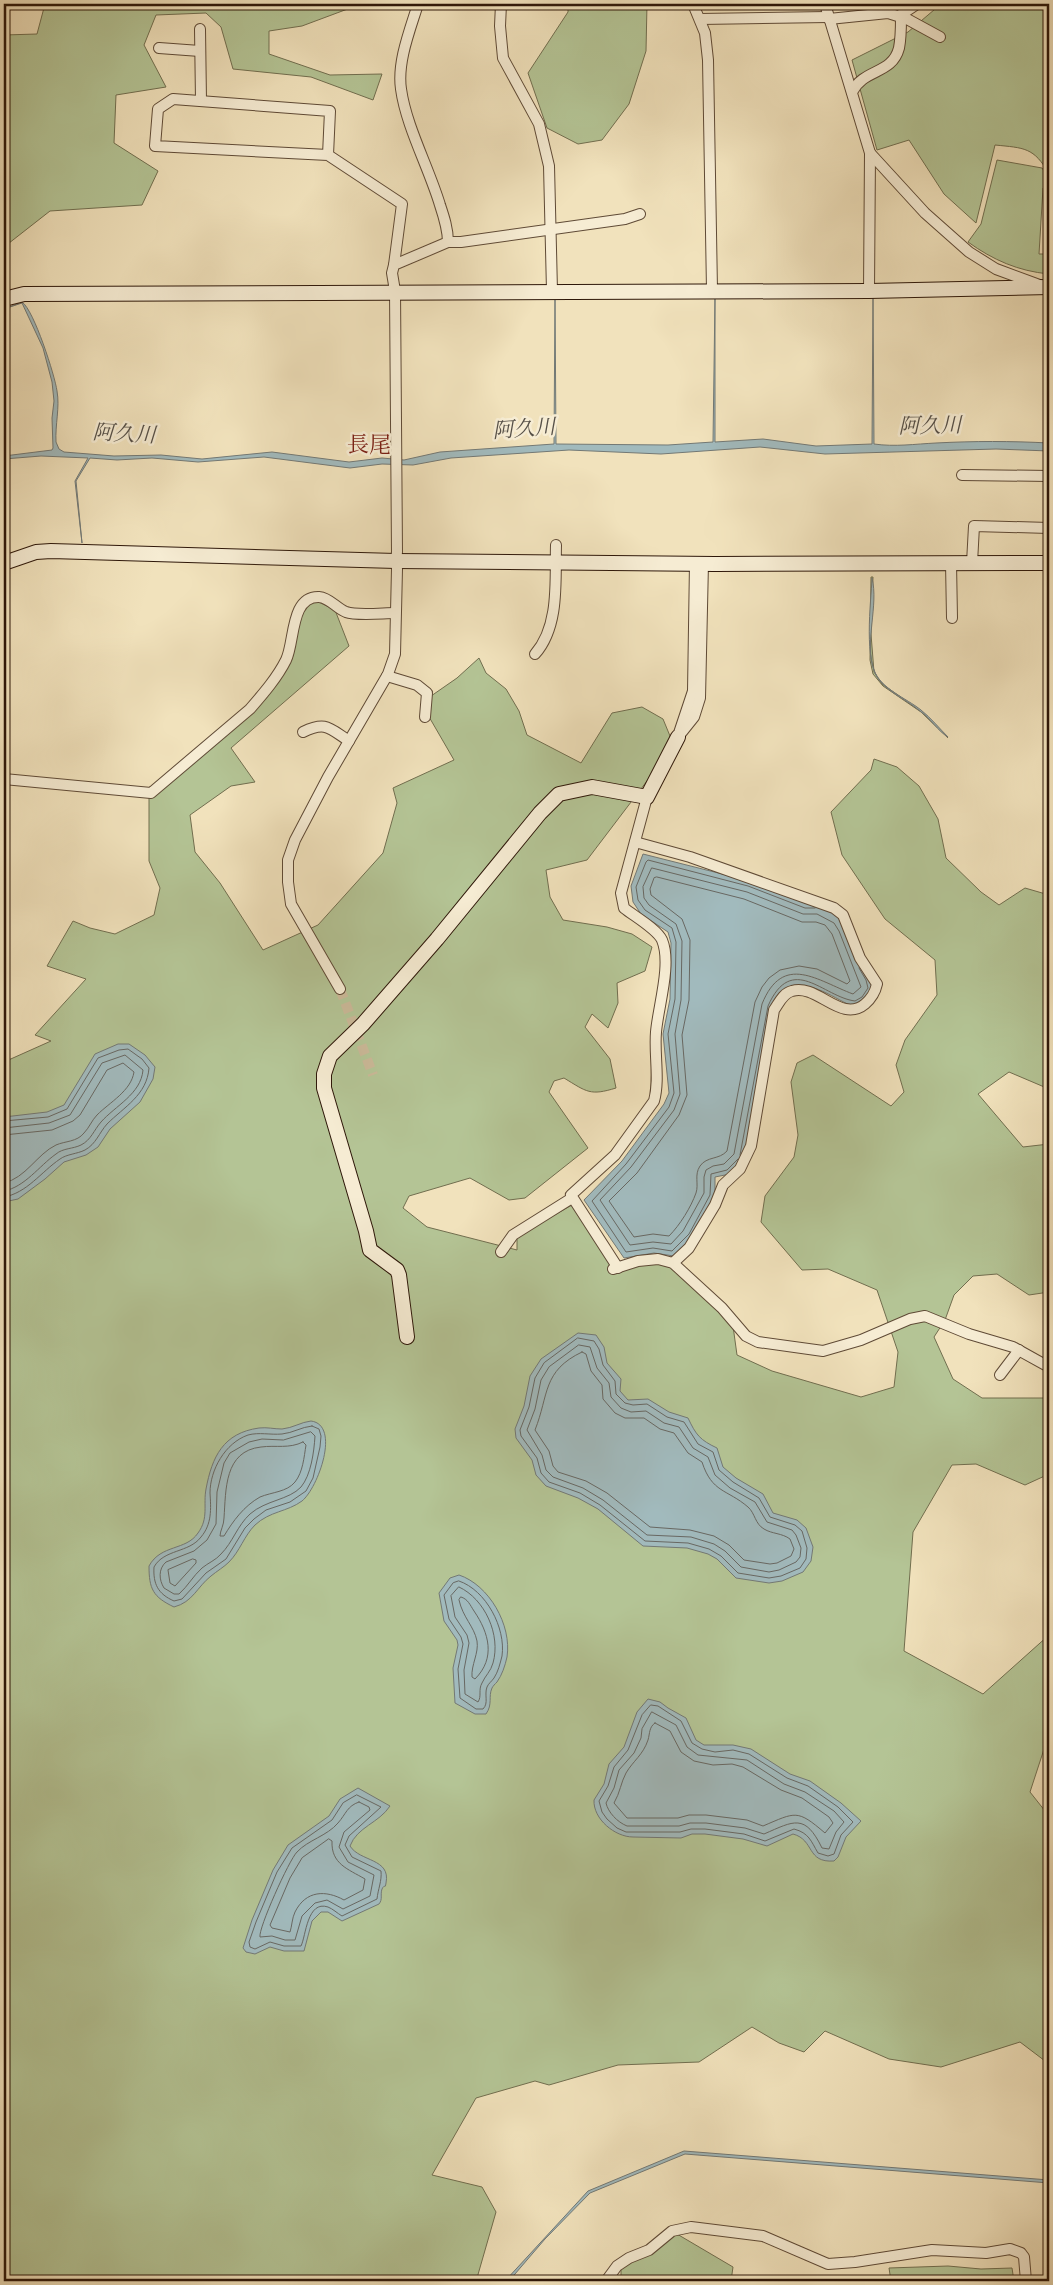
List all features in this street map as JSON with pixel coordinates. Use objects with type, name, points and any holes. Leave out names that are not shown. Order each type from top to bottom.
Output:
[{"type":"street","points":[[418,4],[402,64],[400,88],[406,111],[433,179],[448,231],[448,242]]},
{"type":"street","points":[[693,4],[705,33],[708,60],[712,290]]},
{"type":"street","points":[[825,4],[870,153],[869,291]]},
{"type":"street","points":[[900,16],[917,4]]},
{"type":"street","points":[[502,6],[500,26],[503,58],[539,124],[549,166],[552,291]]},
{"type":"street","points":[[700,19],[828,18],[888,13],[900,16],[940,37]]},
{"type":"street","points":[[852,92],[864,76],[890,64],[898,49],[900,16]]},
{"type":"street","points":[[200,29],[201,101]]},
{"type":"street","points":[[159,48],[200,51]]},
{"type":"street","points":[[328,155],[330,111],[173,99],[158,109],[155,146],[328,155],[402,204],[392,273],[395,292],[398,552],[396,561],[395,654],[387,676],[295,840],[288,860],[290,904],[340,989]]},
{"type":"street","points":[[870,153],[925,213],[969,252],[996,268],[1047,287]]},
{"type":"street","points":[[394,265],[448,242],[461,242],[625,219],[640,214]]},
{"type":"street","points":[[4,299],[24,294],[712,290],[869,291],[1047,287]]},
{"type":"street","points":[[962,475],[1049,476]]},
{"type":"street","points":[[972,563],[974,526],[1049,528]]},
{"type":"street","points":[[535,654],[542,646],[553,616],[556,544]]},
{"type":"street","points":[[4,563],[36,552],[51,551],[396,561],[1049,563]]},
{"type":"street","points":[[699,563],[702,688],[694,717],[678,737],[647,797],[621,893],[624,908],[657,933],[662,941],[665,962],[656,1033],[657,1091],[654,1101],[615,1156],[571,1195],[572,1198],[615,1268],[638,1261],[658,1259],[673,1264],[722,1308],[746,1336],[758,1342],[823,1351],[861,1340],[910,1319],[925,1316],[969,1334],[1004,1344],[1049,1367]]},
{"type":"street","points":[[951,563],[952,618]]},
{"type":"street","points":[[4,778],[151,793],[250,709],[261,697],[287,658],[297,614],[311,598],[320,597],[331,601],[346,612],[396,613]]},
{"type":"street","points":[[387,676],[417,685],[427,693],[425,717]]},
{"type":"street","points":[[302,732],[316,725],[324,726],[349,741]]},
{"type":"street","points":[[407,1337],[399,1275],[397,1270],[370,1250],[366,1231],[329,1110],[324,1088],[324,1074],[330,1056],[363,1024],[436,939],[540,812],[559,794],[592,787],[647,797]]},
{"type":"street","points":[[635,842],[699,860],[834,908],[844,915],[860,958],[877,984],[871,999],[858,1009],[846,1009],[805,991],[793,990],[783,996],[774,1010],[751,1146],[740,1168],[723,1185],[715,1205],[689,1248],[673,1264]]},
{"type":"street","points":[[501,1252],[513,1235],[572,1198]]},
{"type":"street","points":[[1000,1375],[1018,1350]]},
{"type":"street","points":[[606,2281],[617,2266],[629,2258],[649,2250],[672,2231],[691,2227],[763,2236],[828,2264],[855,2262],[932,2250],[986,2253],[1010,2250],[1021,2253],[1024,2257],[1026,2281]]},
{"type":"green space","points":[[45,4],[361,4],[302,26],[269,31],[269,54],[330,75],[382,74],[373,100],[311,77],[233,69],[221,27],[206,13],[156,15],[144,45],[166,87],[116,95],[114,143],[158,171],[142,205],[50,211],[4,247],[4,94],[7,74],[4,71],[4,35],[37,34]]},
{"type":"green space","points":[[568,4],[647,4],[646,51],[629,104],[602,140],[578,144],[547,128],[528,73],[568,12]]},
{"type":"green space","points":[[941,4],[1049,4],[1049,174],[1038,158],[1027,150],[995,145],[976,223],[944,194],[909,140],[877,150],[852,60],[908,32]]},
{"type":"green space","points":[[997,160],[1042,168],[1049,178],[1049,189],[1043,188],[1039,254],[1049,254],[1049,274],[1038,273],[1006,264],[968,242],[981,224]]},
{"type":"green space","points":[[871,577],[873,577],[871,634],[874,672],[882,684],[925,714],[948,738],[921,712],[883,686],[873,674],[870,660]]},
{"type":"green space","points":[[319,602],[335,610],[349,646],[231,748],[255,782],[231,786],[190,815],[195,852],[220,883],[263,950],[318,925],[383,853],[397,803],[393,788],[454,760],[421,703],[457,678],[479,658],[486,673],[506,689],[519,711],[527,735],[581,763],[612,713],[642,707],[663,719],[670,736],[666,756],[587,860],[546,870],[550,897],[563,920],[607,927],[632,934],[652,947],[645,971],[617,983],[618,1003],[608,1028],[592,1014],[585,1027],[610,1059],[616,1088],[594,1092],[578,1087],[564,1078],[554,1081],[549,1092],[588,1148],[525,1198],[509,1200],[470,1178],[409,1196],[403,1208],[427,1227],[517,1250],[517,1236],[572,1205],[616,1273],[629,1267],[660,1262],[672,1266],[733,1326],[737,1355],[772,1371],[861,1397],[894,1387],[898,1352],[877,1290],[828,1269],[802,1270],[761,1222],[765,1196],[794,1157],[798,1135],[791,1082],[797,1063],[813,1055],[891,1106],[904,1092],[896,1065],[905,1040],[937,995],[935,960],[885,919],[842,855],[831,812],[871,770],[874,759],[897,767],[919,786],[938,819],[946,858],[981,892],[999,905],[1025,888],[1049,895],[1049,996],[1045,999],[1049,1005],[1049,1089],[1009,1072],[978,1094],[1023,1147],[1049,1144],[1049,1292],[1029,1295],[997,1274],[973,1276],[954,1295],[945,1320],[934,1337],[953,1379],[982,1398],[1049,1398],[1049,1474],[1025,1485],[976,1464],[952,1465],[913,1532],[904,1651],[983,1694],[1049,1635],[1049,1739],[1047,1740],[1030,1792],[1049,1816],[1049,2064],[1020,2042],[941,2067],[889,2059],[825,2031],[804,2052],[779,2043],[752,2027],[699,2062],[618,2065],[549,2085],[535,2081],[476,2098],[432,2175],[482,2187],[496,2212],[477,2278],[474,2281],[4,2281],[4,1062],[51,1041],[35,1035],[86,979],[47,966],[73,921],[90,928],[115,934],[154,915],[160,888],[149,861],[149,797],[259,706],[293,656],[301,613],[310,603]]},
{"type":"green space","points":[[677,2234],[733,2267],[731,2281],[621,2281],[621,2264]]},
{"type":"green space","points":[[948,2266],[981,2269],[1012,2268],[1014,2281],[891,2281],[889,2268]]},
{"type":"water","points":[[555,296],[556,444],[668,445],[713,442],[715,296],[715,442],[763,439],[816,446],[872,444],[873,296],[874,444],[1035,442],[1049,443],[1049,451],[996,449],[825,454],[760,447],[661,454],[569,450],[451,458],[413,465],[382,464],[350,468],[264,457],[198,462],[152,458],[117,460],[90,458],[76,481],[82,543],[75,481],[88,458],[41,456],[4,459],[4,456],[52,450],[53,448],[52,418],[54,401],[52,382],[43,348],[22,303],[4,309],[22,302],[38,330],[52,372],[58,397],[56,442],[59,449],[64,452],[114,456],[161,455],[202,459],[272,452],[349,462],[382,458],[404,460],[440,452],[554,444]]},
{"type":"water","points":[[872,578],[874,600],[870,648]]},
{"type":"water","points":[[901,698],[925,713],[948,737],[924,714]]},
{"type":"water","points":[[643,854],[750,881],[806,903],[819,903],[834,908],[871,978],[873,989],[865,1001],[852,1006],[827,993],[809,987],[792,987],[783,991],[744,1159],[730,1174],[715,1177],[715,1197],[693,1237],[674,1256],[654,1253],[624,1258],[584,1200],[622,1161],[664,1104],[669,1093],[663,1034],[670,999],[671,943],[668,932],[641,914],[633,902],[631,886]]},
{"type":"water","points":[[118,1044],[129,1044],[145,1055],[155,1067],[153,1079],[140,1102],[110,1129],[98,1147],[86,1155],[64,1162],[18,1199],[4,1202],[4,1117],[47,1112],[64,1105],[95,1054]]},
{"type":"water","points":[[578,1333],[596,1335],[604,1347],[607,1363],[621,1379],[620,1391],[628,1400],[648,1399],[669,1412],[688,1418],[699,1436],[717,1448],[723,1467],[736,1478],[763,1494],[773,1513],[797,1520],[806,1528],[813,1547],[811,1561],[803,1572],[782,1581],[769,1583],[736,1578],[717,1559],[708,1554],[687,1548],[643,1546],[598,1509],[578,1498],[546,1486],[536,1475],[532,1460],[516,1438],[515,1429],[524,1406],[530,1376],[541,1359]]},
{"type":"water","points":[[311,1421],[320,1425],[324,1433],[326,1445],[320,1471],[308,1494],[296,1505],[267,1517],[255,1525],[229,1562],[206,1580],[186,1602],[174,1607],[161,1600],[151,1586],[149,1566],[160,1554],[187,1543],[198,1533],[205,1517],[205,1495],[209,1477],[221,1448],[236,1435],[247,1431],[262,1428],[282,1429]]},
{"type":"water","points":[[459,1575],[470,1580],[489,1597],[502,1620],[506,1632],[507,1657],[503,1670],[492,1688],[486,1714],[475,1714],[455,1703],[453,1668],[458,1645],[457,1640],[444,1621],[439,1593],[450,1578]]},
{"type":"water","points":[[648,1699],[660,1702],[686,1718],[696,1740],[704,1745],[733,1745],[751,1749],[790,1774],[810,1781],[841,1803],[861,1821],[846,1837],[838,1857],[834,1861],[825,1861],[819,1858],[805,1841],[793,1834],[767,1846],[743,1839],[705,1834],[692,1834],[681,1838],[633,1837],[619,1834],[606,1826],[597,1814],[594,1800],[604,1784],[609,1764],[624,1747],[637,1712]]},
{"type":"water","points":[[358,1788],[390,1806],[380,1817],[358,1834],[350,1846],[384,1869],[386,1883],[382,1889],[379,1904],[342,1921],[328,1912],[321,1912],[312,1921],[304,1951],[284,1951],[270,1947],[255,1954],[246,1952],[243,1948],[252,1920],[273,1870],[288,1845],[329,1816],[340,1799]]},
{"type":"water","points":[[684,2151],[1049,2180],[1049,2183],[685,2154],[590,2193],[545,2239],[509,2281],[505,2281],[588,2191]]},
{"type":"tunnel","points":[[340,989],[373,1075]]},
{"type":"district","name":"長尾","points":[[369,446]]},
{"type":"water label","name":"阿久川","points":[[930,427]]},
{"type":"water label","name":"阿久川","points":[[524,430]]},
{"type":"water label","name":"阿久川","points":[[124,435]]}]
